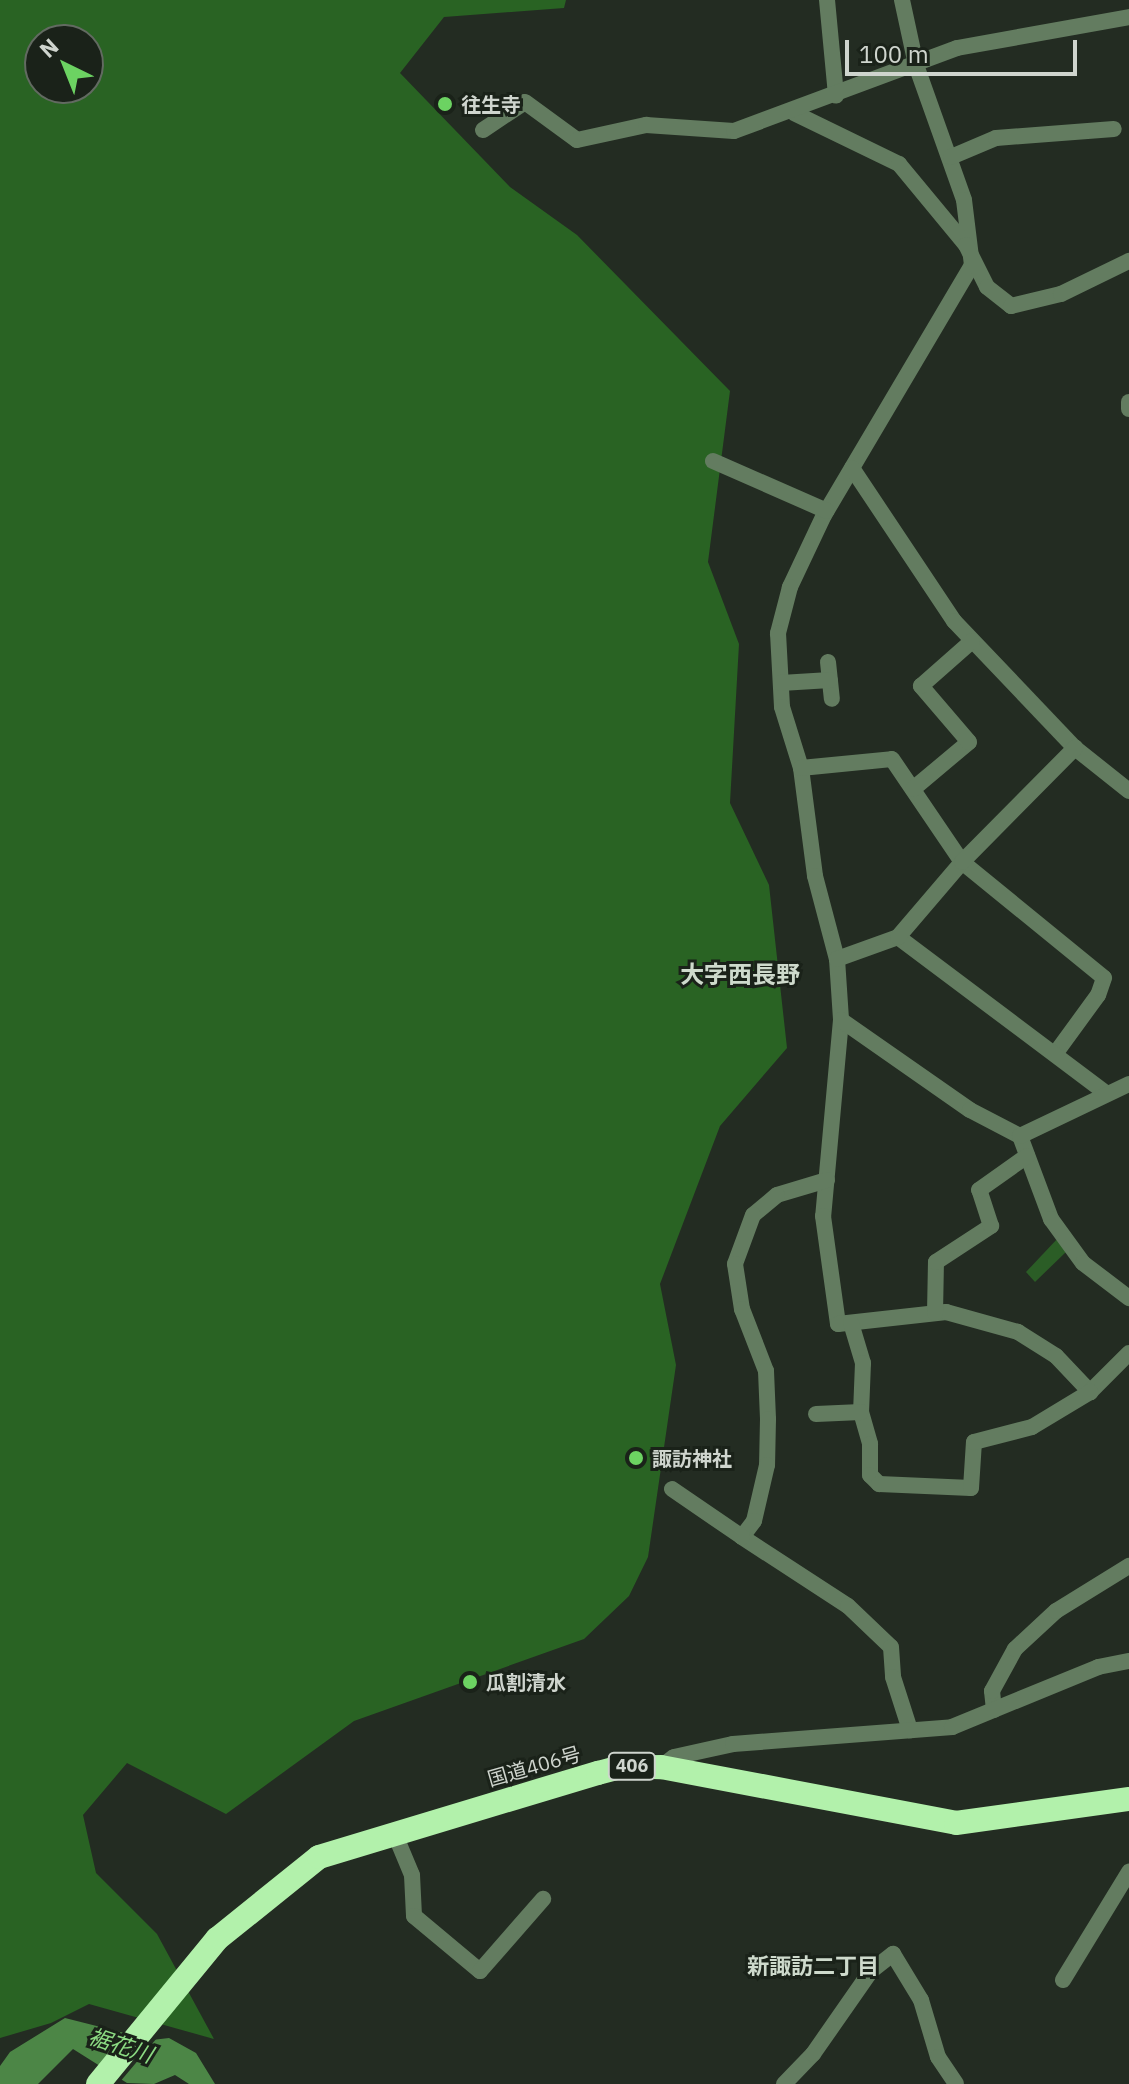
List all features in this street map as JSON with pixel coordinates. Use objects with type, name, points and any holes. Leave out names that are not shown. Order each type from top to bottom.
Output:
[{"type":"highway","name":"国道406号","points":[[98,2084],[217,1939],[286,1880],[319,1857],[394,1832],[624,1766],[661,1767],[956,1823],[1129,1799]]},
{"type":"street","points":[[827,0],[836,96]]},
{"type":"street","points":[[902,0],[916,65],[951,157],[972,231],[972,265],[950,293],[827,511],[790,587],[778,633],[782,707],[801,768],[815,876],[837,959],[841,1020],[823,1216],[844,1324],[863,1363],[861,1412],[870,1444],[870,1475],[879,1484],[971,1488],[974,1442],[1032,1427],[1090,1392],[1129,1353]]},
{"type":"street","points":[[483,130],[525,102],[577,140],[646,125],[734,131],[794,113],[957,48],[1129,17]]},
{"type":"street","points":[[794,113],[831,126],[899,164],[966,245],[972,265],[987,287],[1011,306],[1061,294],[1129,261]]},
{"type":"street","points":[[951,157],[996,138],[1114,129]]},
{"type":"street","points":[[1129,402],[1129,409]]},
{"type":"street","points":[[713,461],[827,511]]},
{"type":"street","points":[[852,468],[972,641],[1075,748],[1129,791]]},
{"type":"street","points":[[913,789],[969,742],[921,686],[972,641]]},
{"type":"street","points":[[828,662],[832,699]]},
{"type":"street","points":[[781,683],[830,680]]},
{"type":"street","points":[[837,959],[898,937],[962,862],[1075,748]]},
{"type":"street","points":[[801,768],[881,756],[892,759],[962,862],[1104,978],[1098,995],[1055,1054]]},
{"type":"street","points":[[898,937],[1106,1093]]},
{"type":"street","points":[[841,1020],[970,1110],[1020,1136],[1051,1219],[1083,1263],[1129,1298]]},
{"type":"street","points":[[1020,1136],[1129,1084]]},
{"type":"street","points":[[935,1313],[936,1262],[991,1226],[979,1190],[1027,1156]]},
{"type":"street","points":[[742,1537],[754,1521],[767,1465],[768,1419],[766,1371],[742,1309],[735,1264],[753,1215],[777,1195],[827,1180]]},
{"type":"street","points":[[844,1324],[935,1313],[1018,1332],[1056,1356],[1090,1392]]},
{"type":"street","points":[[816,1414],[861,1412]]},
{"type":"street","points":[[672,1489],[848,1606],[891,1647],[893,1677],[910,1730]]},
{"type":"street","points":[[994,1710],[992,1691],[1015,1649],[1056,1611],[1129,1566]]},
{"type":"street","points":[[661,1767],[674,1757],[733,1744],[952,1727],[1098,1667],[1129,1661]]},
{"type":"street","points":[[394,1832],[412,1875],[414,1916],[480,1971],[543,1899]]},
{"type":"street","points":[[1063,1980],[1129,1872]]},
{"type":"street","points":[[784,2084],[813,2054],[871,1971],[893,1954],[921,2000],[938,2057],[956,2084]]},
{"type":"shaded area","points":[[0,0],[566,0],[564,8],[444,17],[400,73],[510,187],[577,235],[730,391],[708,562],[739,644],[730,803],[769,885],[787,1048],[720,1126],[660,1284],[676,1365],[648,1557],[629,1596],[584,1639],[354,1721],[226,1814],[127,1763],[83,1815],[96,1873],[157,1934],[214,2039],[89,2004],[51,2023],[0,2038]]},
{"type":"shaded area","points":[[1059,1237],[1068,1250],[1035,1282],[1026,1272]]},
{"type":"water","name":"裾花川","points":[[65,2018],[152,2040],[169,2038],[196,2053],[215,2084],[189,2084],[175,2075],[154,2084],[127,2083],[73,2049],[38,2084],[0,2084],[0,2066],[10,2052]]},
{"type":"pier","points":[[157,2032],[162,2032],[119,2083],[98,2069]]},
{"type":"place","name":"往生寺","points":[[445,104]]},
{"type":"place","name":"諏訪神社","points":[[636,1458]]},
{"type":"place","name":"瓜割清水","points":[[470,1682]]},
{"type":"district","name":"大字西長野","points":[[740,975]]},
{"type":"district","name":"新諏訪二丁目","points":[[813,1966]]}]
